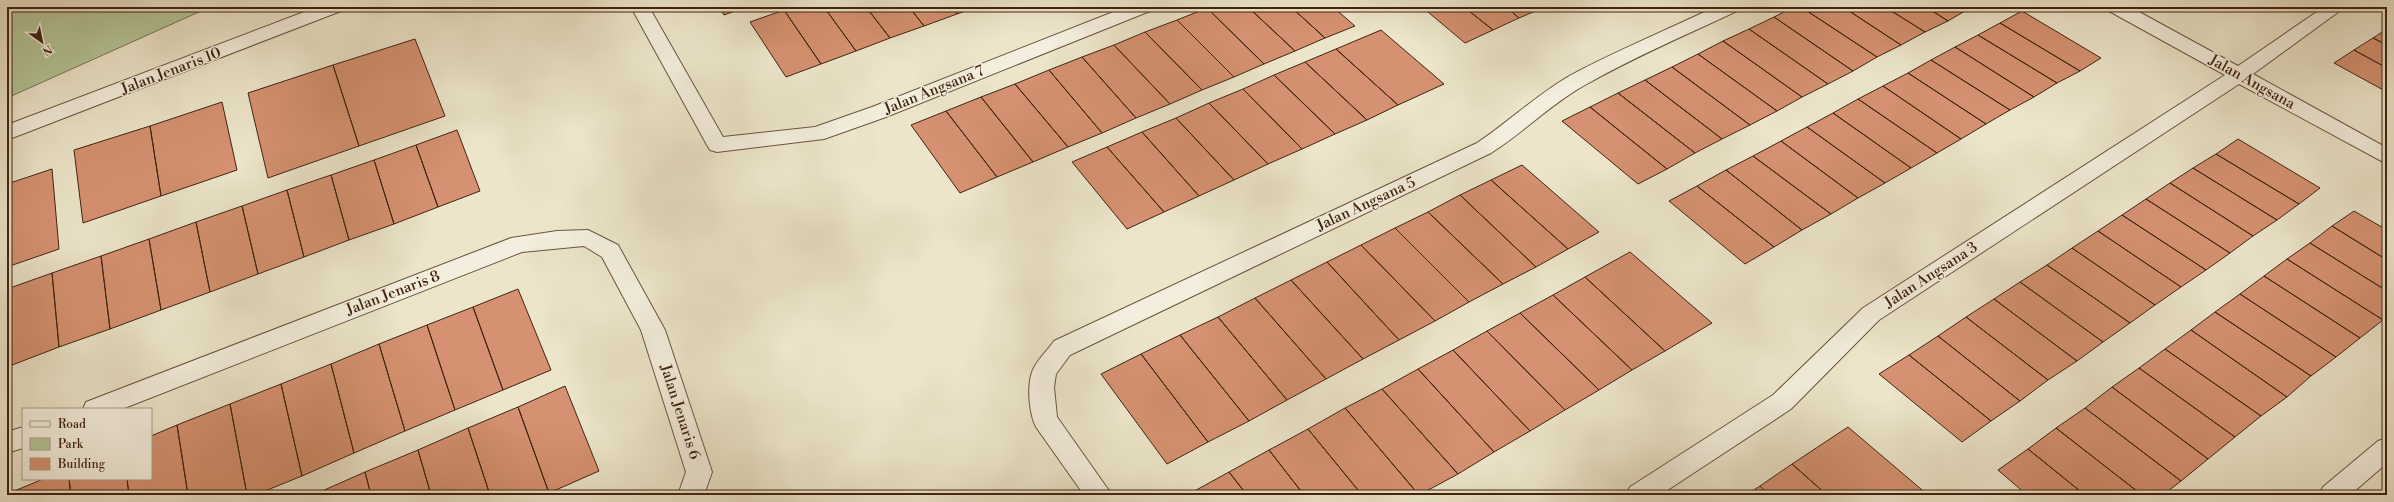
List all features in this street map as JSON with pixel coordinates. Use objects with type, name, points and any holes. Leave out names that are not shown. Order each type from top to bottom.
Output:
[{"type":"street","name":"Jalan Jenaris 10","points":[[7,133],[334,7]]},
{"type":"street","name":"Jalan Angsana 7","points":[[640,7],[717,145],[817,134],[879,112],[1143,7]]},
{"type":"street","name":"Jalan Angsana 5","points":[[1099,495],[1045,420],[1042,387],[1044,372],[1062,348],[1484,148],[1510,131],[1543,102],[1578,80],[1730,7]]},
{"type":"street","name":"Jalan Angsana","points":[[2116,7],[2387,157]]},
{"type":"street","name":"Jalan Angsana 3","points":[[1639,495],[1782,402],[1871,314],[2239,75],[2336,7]]},
{"type":"street","name":"Jalan Jenaris 8","points":[[98,408],[519,244],[558,239],[588,238],[610,251],[653,330]]},
{"type":"street","name":"Jalan Jenaris 6","points":[[653,330],[699,472],[691,495]]},
{"type":"street","points":[[7,443],[22,437]]},
{"type":"street","points":[[2332,495],[2387,448]]},
{"type":"green space","points":[[7,7],[210,7],[7,98]]},
{"type":"building","points":[[719,7],[746,7],[724,15]]},
{"type":"building","points":[[794,7],[824,7],[856,51],[821,64],[784,10]]},
{"type":"building","points":[[824,7],[866,7],[890,38],[856,51]]},
{"type":"building","points":[[866,7],[909,7],[924,26],[890,38]]},
{"type":"building","points":[[909,7],[951,7],[957,14],[924,26]]},
{"type":"building","points":[[951,7],[976,7],[957,14]]},
{"type":"building","points":[[1248,7],[1295,51],[1264,64],[1207,8]]},
{"type":"building","points":[[1248,7],[1291,7],[1325,38],[1295,51]]},
{"type":"building","points":[[1291,7],[1333,7],[1355,26],[1325,38]]},
{"type":"building","points":[[1422,7],[1464,7],[1493,30],[1465,43]]},
{"type":"building","points":[[1464,7],[1506,7],[1519,18],[1493,30]]},
{"type":"building","points":[[1506,7],[1545,7],[1519,18]]},
{"type":"building","points":[[1794,7],[1801,7],[1877,57],[1853,71],[1774,17]]},
{"type":"building","points":[[1801,7],[1843,7],[1901,45],[1877,57]]},
{"type":"building","points":[[1843,7],[1885,7],[1925,32],[1901,45]]},
{"type":"building","points":[[1885,7],[1926,7],[1948,21],[1925,32]]},
{"type":"building","points":[[1926,7],[1968,7],[1970,8],[1948,21]]},
{"type":"building","points":[[1207,8],[1264,64],[1234,77],[1177,20]]},
{"type":"building","points":[[784,10],[821,64],[786,77],[750,22]]},
{"type":"building","points":[[2022,11],[2101,58],[2080,71],[2000,23]]},
{"type":"building","points":[[1774,17],[1853,71],[1828,84],[1749,29]]},
{"type":"building","points":[[1177,20],[1234,77],[1202,90],[1145,32]]},
{"type":"building","points":[[2000,23],[2080,71],[2057,83],[1978,35]]},
{"type":"building","points":[[1749,29],[1828,84],[1802,97],[1723,41]]},
{"type":"building","points":[[2387,29],[2387,45],[2373,38]]},
{"type":"building","points":[[1381,30],[1444,84],[1398,105],[1336,49]]},
{"type":"building","points":[[1145,32],[1202,90],[1170,104],[1114,45]]},
{"type":"building","points":[[1978,35],[2057,83],[2034,97],[1955,47]]},
{"type":"building","points":[[2373,38],[2387,45],[2387,68],[2354,50]]},
{"type":"building","points":[[415,39],[445,116],[359,146],[333,65]]},
{"type":"building","points":[[1723,41],[1802,97],[1777,111],[1698,54]]},
{"type":"building","points":[[1114,45],[1170,104],[1136,118],[1082,57]]},
{"type":"building","points":[[1955,47],[2034,97],[2010,110],[1931,60]]},
{"type":"building","points":[[1336,49],[1398,105],[1367,120],[1305,62]]},
{"type":"building","points":[[2354,50],[2387,68],[2387,92],[2334,63]]},
{"type":"building","points":[[1698,54],[1777,111],[1750,125],[1672,67]]},
{"type":"building","points":[[1082,57],[1136,118],[1102,133],[1049,70]]},
{"type":"building","points":[[1931,60],[2010,110],[1986,124],[1908,73]]},
{"type":"building","points":[[1305,62],[1367,120],[1335,134],[1274,75]]},
{"type":"building","points":[[333,65],[359,146],[268,178],[248,93]]},
{"type":"building","points":[[1672,67],[1750,125],[1722,139],[1645,80]]},
{"type":"building","points":[[1049,70],[1102,133],[1068,147],[1015,84]]},
{"type":"building","points":[[1908,73],[1986,124],[1961,139],[1883,86]]},
{"type":"building","points":[[1274,75],[1335,134],[1302,149],[1243,89]]},
{"type":"building","points":[[1645,80],[1722,139],[1695,153],[1618,93]]},
{"type":"building","points":[[1015,84],[1068,147],[1033,162],[981,97]]},
{"type":"building","points":[[1883,86],[1961,139],[1937,153],[1858,99]]},
{"type":"building","points":[[1243,89],[1302,149],[1268,164],[1209,103]]},
{"type":"building","points":[[1618,93],[1695,153],[1667,169],[1590,107]]},
{"type":"building","points":[[981,97],[1033,162],[997,177],[946,111]]},
{"type":"building","points":[[1858,99],[1937,153],[1911,168],[1833,113]]},
{"type":"building","points":[[222,102],[237,170],[161,196],[150,126]]},
{"type":"building","points":[[1209,103],[1268,164],[1234,180],[1176,118]]},
{"type":"building","points":[[1590,107],[1667,169],[1638,184],[1562,121]]},
{"type":"building","points":[[946,111],[997,177],[960,193],[911,125]]},
{"type":"building","points":[[1833,113],[1911,168],[1885,183],[1807,127]]},
{"type":"building","points":[[1176,118],[1234,180],[1199,196],[1142,132]]},
{"type":"building","points":[[150,126],[161,196],[83,223],[74,150]]},
{"type":"building","points":[[1807,127],[1885,183],[1858,198],[1781,141]]},
{"type":"building","points":[[457,130],[480,191],[438,207],[416,145]]},
{"type":"building","points":[[1142,132],[1199,196],[1164,212],[1107,147]]},
{"type":"building","points":[[2238,139],[2320,188],[2299,204],[2216,154]]},
{"type":"building","points":[[1781,141],[1858,198],[1831,214],[1753,156]]},
{"type":"building","points":[[416,145],[438,207],[394,224],[374,160]]},
{"type":"building","points":[[1107,147],[1164,212],[1127,229],[1072,162]]},
{"type":"building","points":[[2216,154],[2299,204],[2277,220],[2193,168]]},
{"type":"building","points":[[1753,156],[1831,214],[1802,230],[1726,170]]},
{"type":"building","points":[[374,160],[394,224],[349,240],[331,175]]},
{"type":"building","points":[[1522,165],[1599,232],[1568,249],[1491,180]]},
{"type":"building","points":[[2193,168],[2277,220],[2253,236],[2170,183]]},
{"type":"building","points":[[52,169],[59,249],[7,267],[7,184]]},
{"type":"building","points":[[1726,170],[1802,230],[1774,247],[1697,186]]},
{"type":"building","points":[[331,175],[349,240],[304,257],[287,190]]},
{"type":"building","points":[[1491,180],[1568,249],[1536,267],[1460,195]]},
{"type":"building","points":[[2170,183],[2253,236],[2230,253],[2146,199]]},
{"type":"building","points":[[1697,186],[1774,247],[1745,264],[1669,201]]},
{"type":"building","points":[[287,190],[304,257],[258,274],[242,206]]},
{"type":"building","points":[[1460,195],[1536,267],[1503,284],[1428,212]]},
{"type":"building","points":[[2146,199],[2230,253],[2206,270],[2122,215]]},
{"type":"building","points":[[242,206],[258,274],[210,292],[196,222]]},
{"type":"building","points":[[2354,211],[2387,230],[2387,260],[2332,226]]},
{"type":"building","points":[[1428,212],[1503,284],[1469,302],[1395,228]]},
{"type":"building","points":[[2122,215],[2206,270],[2181,287],[2098,231]]},
{"type":"building","points":[[196,222],[210,292],[161,310],[149,239]]},
{"type":"building","points":[[2332,226],[2387,260],[2387,291],[2310,243]]},
{"type":"building","points":[[1395,228],[1469,302],[1435,321],[1361,245]]},
{"type":"building","points":[[2098,231],[2181,287],[2155,305],[2072,248]]},
{"type":"building","points":[[149,239],[161,310],[110,329],[101,256]]},
{"type":"building","points":[[2310,243],[2387,291],[2387,317],[2383,320],[2287,259]]},
{"type":"building","points":[[1361,245],[1435,321],[1399,340],[1327,262]]},
{"type":"building","points":[[2072,248],[2155,305],[2130,323],[2047,265]]},
{"type":"building","points":[[1630,252],[1712,323],[1665,351],[1585,277]]},
{"type":"building","points":[[101,256],[110,329],[59,347],[52,273]]},
{"type":"building","points":[[2287,259],[2383,320],[2360,338],[2264,276]]},
{"type":"building","points":[[1327,262],[1399,340],[1363,359],[1291,280]]},
{"type":"building","points":[[2047,265],[2130,323],[2103,342],[2020,282]]},
{"type":"building","points":[[52,273],[59,347],[7,367],[7,289]]},
{"type":"building","points":[[2264,276],[2360,338],[2336,357],[2240,294]]},
{"type":"building","points":[[1585,277],[1665,351],[1632,370],[1553,295]]},
{"type":"building","points":[[1291,280],[1363,359],[1326,379],[1255,298]]},
{"type":"building","points":[[2020,282],[2103,342],[2077,361],[1994,299]]},
{"type":"building","points":[[518,289],[551,370],[503,390],[473,307]]},
{"type":"building","points":[[2240,294],[2336,357],[2311,376],[2215,312]]},
{"type":"building","points":[[1553,295],[1632,370],[1599,390],[1520,313]]},
{"type":"building","points":[[1255,298],[1326,379],[1287,400],[1218,317]]},
{"type":"building","points":[[1994,299],[2077,361],[2048,380],[1966,317]]},
{"type":"building","points":[[473,307],[503,390],[455,410],[427,325]]},
{"type":"building","points":[[2215,312],[2311,376],[2287,397],[2191,330]]},
{"type":"building","points":[[1520,313],[1599,390],[1565,410],[1487,331]]},
{"type":"building","points":[[1218,317],[1287,400],[1249,421],[1180,335]]},
{"type":"building","points":[[1966,317],[2048,380],[2020,401],[1938,336]]},
{"type":"building","points":[[427,325],[455,410],[405,431],[379,344]]},
{"type":"building","points":[[2191,330],[2287,397],[2261,416],[2165,349]]},
{"type":"building","points":[[1487,331],[1565,410],[1530,431],[1453,350]]},
{"type":"building","points":[[1180,335],[1249,421],[1208,442],[1141,354]]},
{"type":"building","points":[[1938,336],[2020,401],[1991,421],[1909,355]]},
{"type":"building","points":[[379,344],[405,431],[354,453],[331,364]]},
{"type":"building","points":[[2165,349],[2261,416],[2235,437],[2139,368]]},
{"type":"building","points":[[1453,350],[1530,431],[1494,452],[1418,369]]},
{"type":"building","points":[[1141,354],[1208,442],[1167,464],[1101,374]]},
{"type":"building","points":[[1909,355],[1991,421],[1962,442],[1879,374]]},
{"type":"building","points":[[331,364],[354,453],[302,476],[281,384]]},
{"type":"building","points":[[2139,368],[2235,437],[2208,459],[2112,387]]},
{"type":"building","points":[[1418,369],[1494,452],[1458,474],[1382,389]]},
{"type":"building","points":[[281,384],[302,476],[255,495],[247,495],[230,404]]},
{"type":"building","points":[[565,386],[599,471],[549,493],[518,407]]},
{"type":"building","points":[[2112,387],[2208,459],[2181,481],[2085,408]]},
{"type":"building","points":[[1382,389],[1458,474],[1419,495],[1345,408]]},
{"type":"building","points":[[230,404],[247,495],[188,495],[177,425]]},
{"type":"building","points":[[518,407],[549,493],[546,495],[490,495],[468,428]]},
{"type":"building","points":[[1345,408],[1419,495],[1362,495],[1308,429]]},
{"type":"building","points":[[2085,408],[2181,481],[2163,495],[2142,495],[2056,428]]},
{"type":"building","points":[[177,425],[188,495],[129,495],[127,480],[152,480],[152,436]]},
{"type":"building","points":[[1848,427],[1928,495],[1827,495],[1792,464]]},
{"type":"building","points":[[468,428],[490,495],[431,495],[418,450]]},
{"type":"building","points":[[2056,428],[2142,495],[2085,495],[2028,449]]},
{"type":"building","points":[[1308,429],[1362,495],[1304,495],[1269,450]]},
{"type":"building","points":[[2028,449],[2085,495],[2027,495],[1998,470]]},
{"type":"building","points":[[418,450],[431,495],[371,495],[365,472]]},
{"type":"building","points":[[1269,450],[1304,495],[1247,495],[1229,472]]},
{"type":"building","points":[[1792,464],[1827,495],[1769,495],[1760,486]]},
{"type":"building","points":[[365,472],[371,495],[313,495]]},
{"type":"building","points":[[1229,472],[1247,495],[1189,494]]},
{"type":"building","points":[[41,480],[69,480],[71,495],[12,495],[12,492]]},
{"type":"building","points":[[69,480],[127,480],[129,495],[71,495]]},
{"type":"building","points":[[1760,486],[1769,495],[1746,495]]}]
